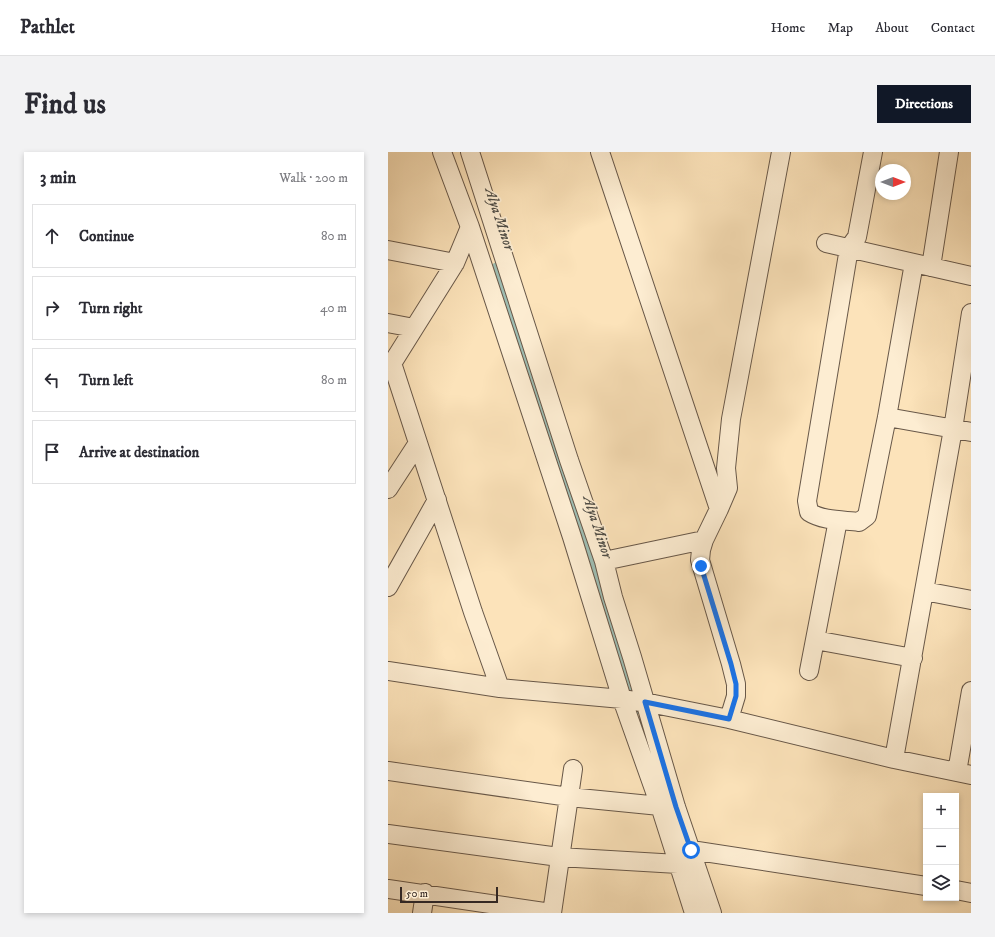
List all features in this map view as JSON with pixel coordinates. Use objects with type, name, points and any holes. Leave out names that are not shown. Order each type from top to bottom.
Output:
[{"type":"street","points":[[442,152],[470,228],[572,537],[622,699],[660,806],[694,913]]},
{"type":"street","points":[[470,152],[569,460],[604,561],[612,597],[632,657],[676,807],[712,913]]},
{"type":"street","points":[[600,152],[719,509]]},
{"type":"street","points":[[729,719],[736,696],[736,684],[700,560],[704,540],[728,488],[726,468],[731,419],[780,152]]},
{"type":"street","points":[[873,152],[857,237],[849,248],[807,501],[809,512],[814,516],[859,522],[867,516],[887,417],[914,263]]},
{"type":"street","points":[[931,267],[949,152]]},
{"type":"street","points":[[470,228],[456,263],[389,365],[418,443],[473,612],[500,688]]},
{"type":"street","points":[[826,243],[971,276]]},
{"type":"street","points":[[388,250],[456,263]]},
{"type":"street","points":[[894,759],[953,429],[971,314]]},
{"type":"street","points":[[388,323],[414,328]]},
{"type":"street","points":[[887,417],[971,432]]},
{"type":"street","points":[[388,489],[418,443]]},
{"type":"street","points":[[388,587],[437,500]]},
{"type":"street","points":[[809,671],[838,520]]},
{"type":"street","points":[[604,561],[704,540]]},
{"type":"street","points":[[924,591],[971,600]]},
{"type":"street","points":[[815,640],[913,658]]},
{"type":"street","points":[[388,671],[500,688],[645,702],[729,719],[894,759],[964,773],[971,691]]},
{"type":"street","points":[[388,889],[425,893],[552,913],[573,769]]},
{"type":"street","points":[[388,771],[569,797],[660,806]]},
{"type":"street","points":[[388,834],[559,857],[678,864]]},
{"type":"street","points":[[691,850],[923,886]]},
{"type":"street","points":[[959,890],[971,892]]},
{"type":"street","points":[[422,913],[425,893]]},
{"type":"waterway","name":"Alya Minor","points":[[498,269],[638,707]]},
{"type":"route","points":[[691,850],[676,807],[645,702],[729,719],[736,696],[736,684],[701,566]]}]
